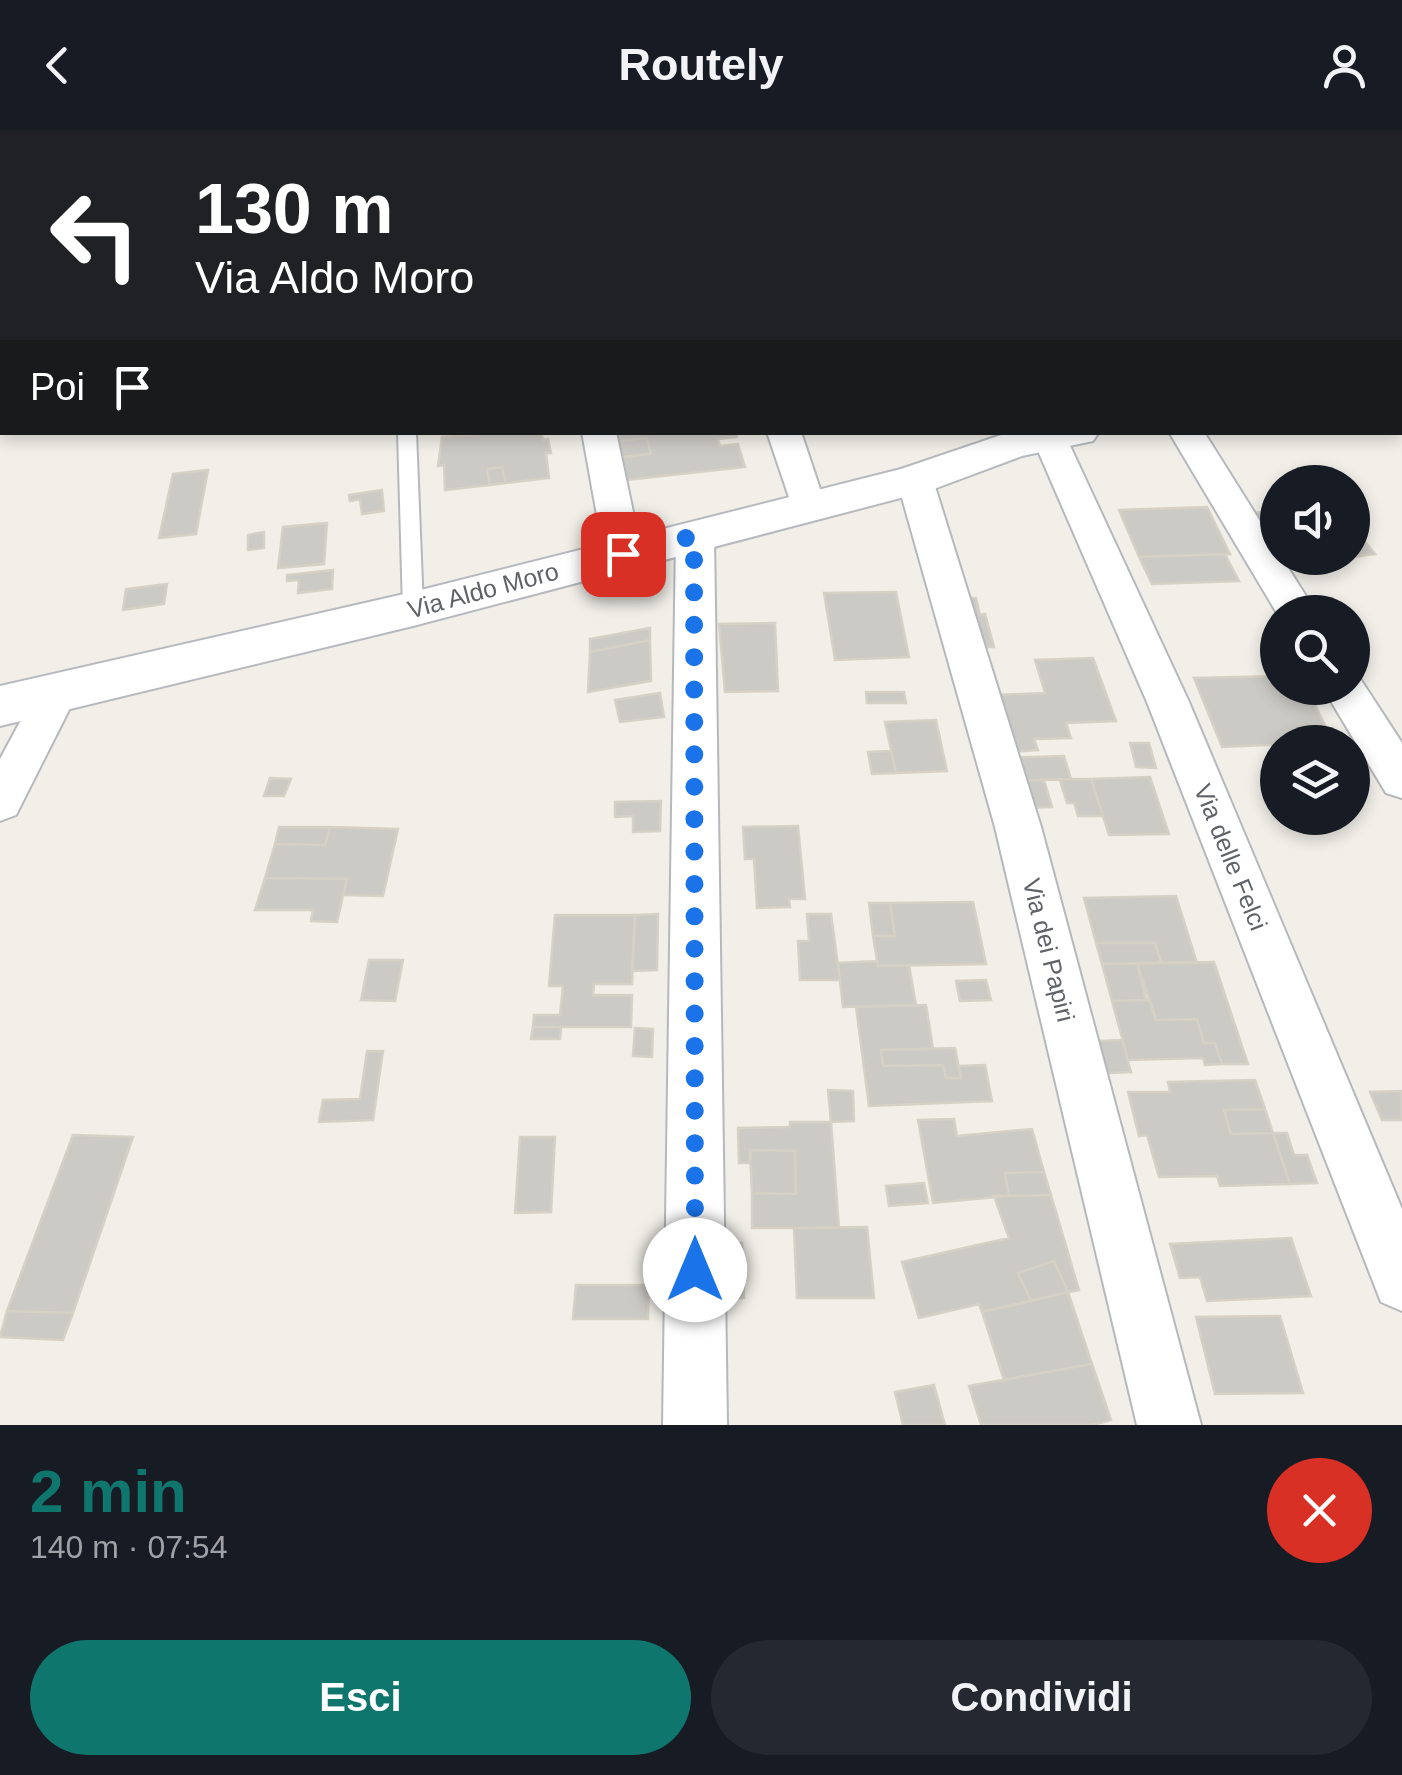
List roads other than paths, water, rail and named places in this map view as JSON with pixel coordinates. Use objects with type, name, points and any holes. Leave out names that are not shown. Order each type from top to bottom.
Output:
[{"type":"street","points":[[600,435],[623,554]]},
{"type":"street","points":[[785,435],[808,507]]},
{"type":"street","points":[[1188,435],[1286,595]]},
{"type":"street","name":"Via Aldo Moro","points":[[0,706],[413,609],[915,480],[1036,437]]},
{"type":"street","name":"Via delle Felci","points":[[1036,437],[1168,702],[1402,1282]]},
{"type":"street","name":"Via dei Papiri","points":[[915,480],[1018,828],[1169,1425]]},
{"type":"street","points":[[694,536],[695,1425]]},
{"type":"street","points":[[0,802],[56,694]]},
{"type":"street","points":[[1355,705],[1402,780]]},
{"type":"lane","points":[[407,435],[413,609]]}]
